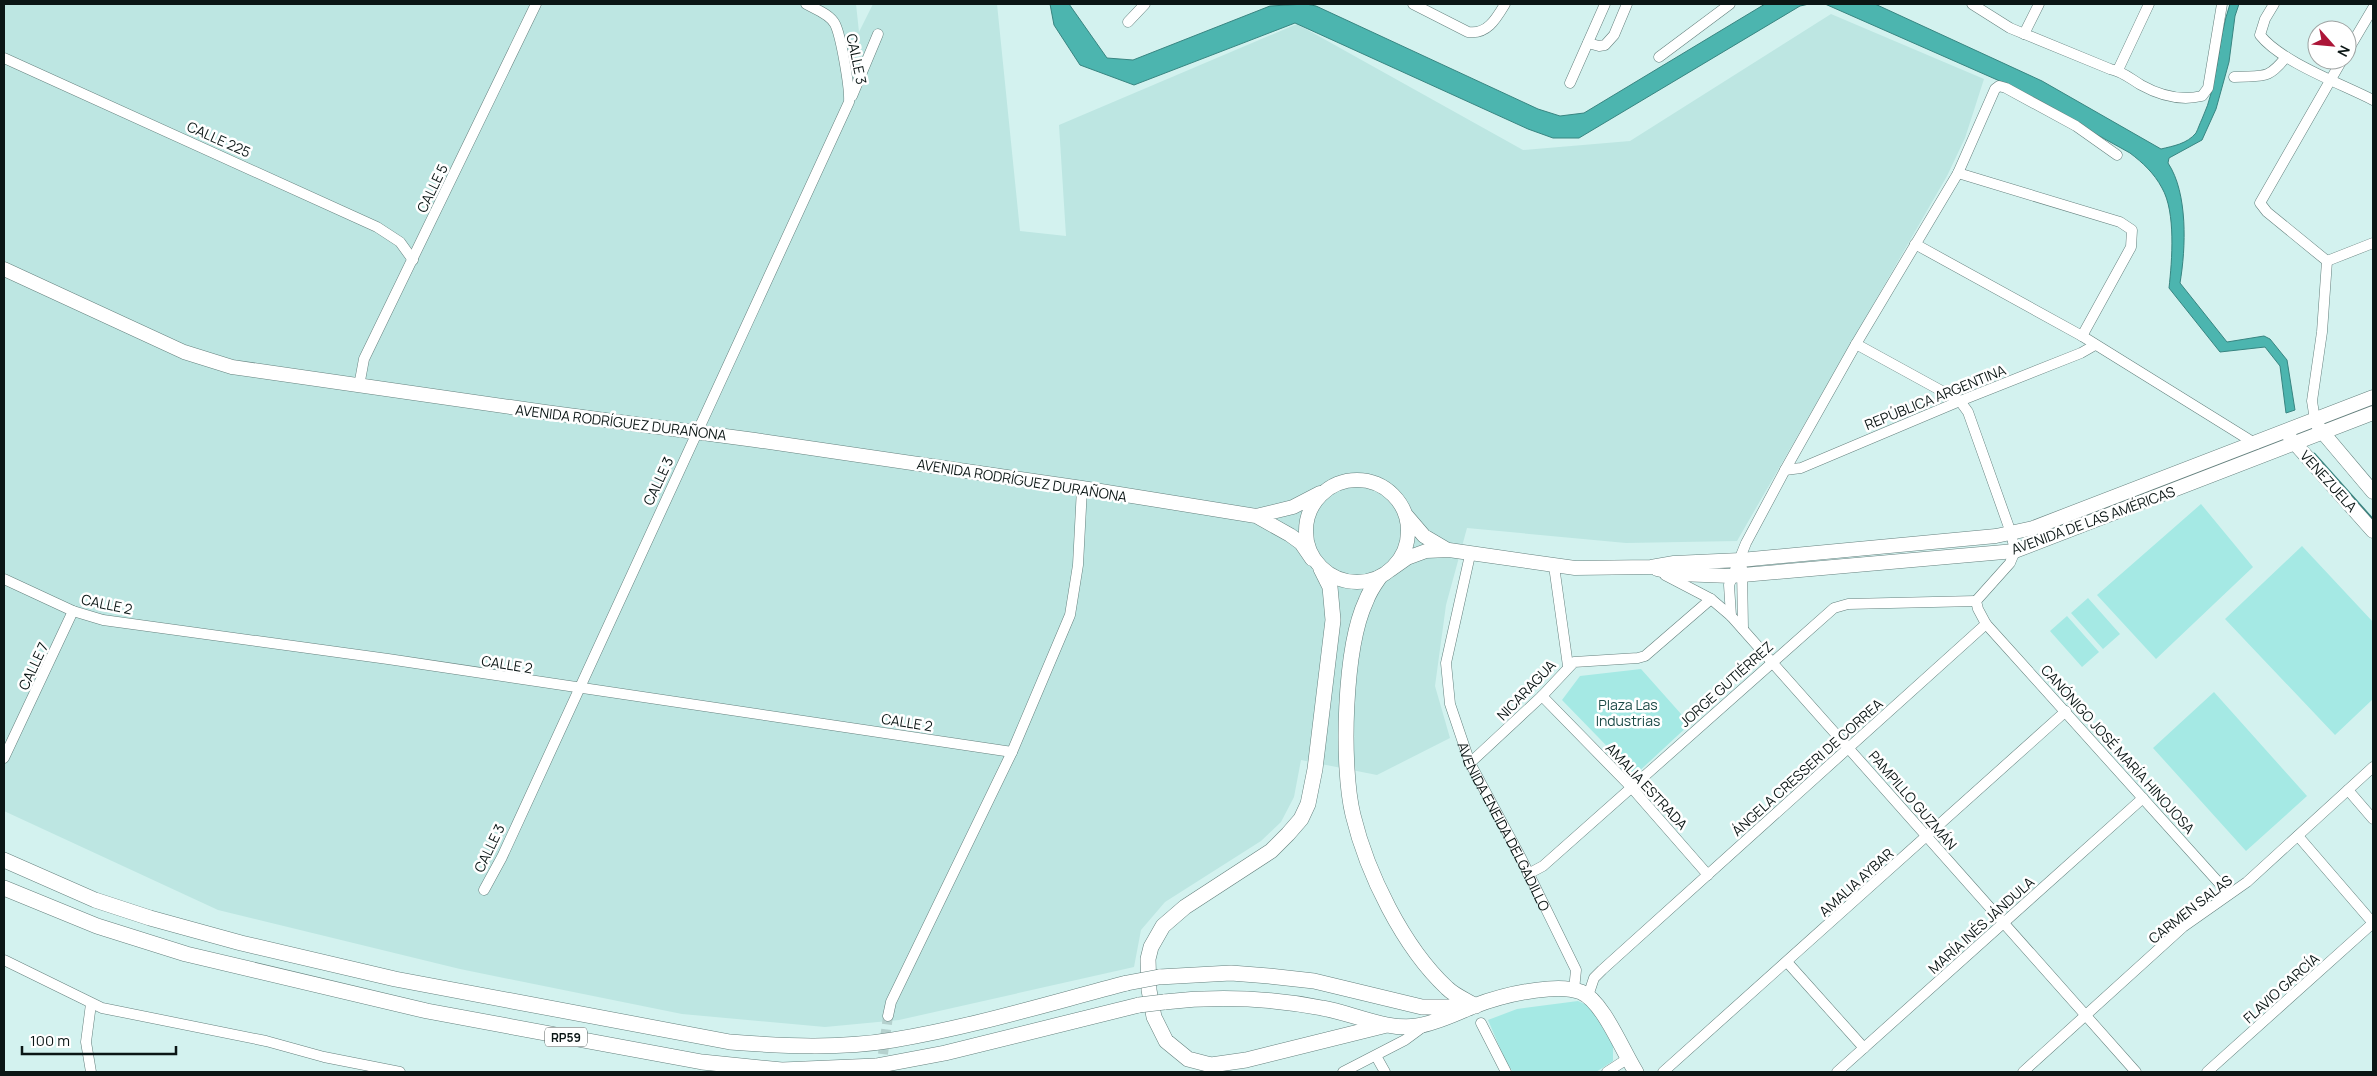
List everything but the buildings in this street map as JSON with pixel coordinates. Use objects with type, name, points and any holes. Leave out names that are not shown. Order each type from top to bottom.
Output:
[{"type":"main road","name":"AVENIDA RODRÍGUEZ DURAÑONA","points":[[4,269],[199,358],[232,367],[1082,488],[1256,516]]},
{"type":"main road","name":"AVENIDA DE LAS AMÉRICAS","points":[[1449,550],[1470,555],[1554,566],[1651,567],[1674,563],[1741,560],[2011,533],[2033,528],[2256,444],[2373,397]]},
{"type":"main road","name":"AVENIDA DE LAS AMÉRICAS","points":[[1651,567],[1678,574],[1737,575],[2015,550],[2373,414]]},
{"type":"main road","points":[[2315,420],[2323,434],[2373,492]]},
{"type":"main road","name":"VENEZUELA","points":[[2284,432],[2373,531]]},
{"type":"main road","points":[[1256,516],[1293,508],[1338,483],[1352,480],[1372,482],[1390,492],[1400,502],[1406,515],[1424,536],[1449,550]]},
{"type":"main road","points":[[1326,490],[1311,507],[1305,529],[1306,545],[1330,588],[1333,620],[1315,770],[1308,804],[1301,819],[1271,852],[1185,907],[1163,926],[1151,947],[1148,959],[1149,990],[1154,1017],[1166,1041],[1188,1059],[1210,1065],[1246,1060],[1387,1025],[1410,1027],[1426,1025],[1500,998],[1534,990],[1561,988],[1581,993],[1601,1012],[1636,1072]]},
{"type":"main road","points":[[1406,515],[1408,530],[1406,545],[1400,559],[1385,574],[1365,602],[1358,625],[1351,667],[1346,738],[1348,787],[1353,815],[1366,855],[1378,884],[1408,938],[1429,969],[1447,988],[1476,1006]]},
{"type":"main road","points":[[1256,516],[1301,543],[1317,564],[1337,579],[1351,583],[1365,582],[1385,574],[1415,554],[1426,551],[1449,550]]},
{"type":"main road","name":"RP59","points":[[4,860],[94,900],[150,918],[241,942],[395,979],[730,1042],[775,1046],[892,1040],[970,1023],[1127,983],[1159,977],[1231,973],[1314,981],[1422,1007],[1476,1006]]},
{"type":"main road","name":"RP59","points":[[4,888],[48,907],[134,939],[186,954],[342,992],[427,1011],[560,1036],[702,1062],[750,1068],[815,1070],[876,1066],[945,1053],[1139,1006],[1164,1002],[1255,999],[1321,1008],[1387,1025]]},
{"type":"street","name":"CALLE 5","points":[[359,386],[364,359],[536,4]]},
{"type":"street","name":"CALLE 3","points":[[484,890],[502,857],[849,102],[850,89],[835,23],[823,13],[806,4]]},
{"type":"street","points":[[1128,22],[1145,4]]},
{"type":"street","points":[[1413,4],[1468,32],[1478,33],[1485,30],[1497,17],[1504,4]]},
{"type":"street","points":[[1570,83],[1605,4]]},
{"type":"street","points":[[1588,43],[1599,46],[1610,41],[1627,4]]},
{"type":"street","points":[[1659,57],[1730,4]]},
{"type":"street","points":[[1972,4],[2004,25],[2024,34],[2110,69],[2118,70],[2142,85],[2164,94],[2185,98],[2202,96],[2208,88],[2222,4]]},
{"type":"street","points":[[2024,34],[2039,4]]},
{"type":"street","points":[[2118,70],[2149,4]]},
{"type":"street","points":[[2274,4],[2265,19],[2260,35],[2286,57],[2373,100]]},
{"type":"street","points":[[2357,35],[2373,8]]},
{"type":"street","points":[[849,102],[878,34]]},
{"type":"street","points":[[2234,77],[2269,75],[2274,73],[2286,57]]},
{"type":"street","name":"CALLE 225","points":[[4,58],[377,227],[400,242],[413,260]]},
{"type":"street","points":[[2327,261],[2267,212],[2260,203],[2336,70]]},
{"type":"street","points":[[1731,616],[1729,594],[1737,575],[1746,543],[1856,344],[1958,172],[1991,94],[1999,86],[2076,126],[2117,155]]},
{"type":"street","points":[[1958,172],[2120,222],[2132,230],[2131,247],[2082,336]]},
{"type":"street","points":[[2327,261],[2373,243]]},
{"type":"street","points":[[1914,244],[2082,336],[2256,444]]},
{"type":"street","points":[[2315,420],[2312,401],[2322,332],[2327,261]]},
{"type":"street","points":[[1856,344],[1960,400],[1968,412],[2011,533],[2015,550],[2010,562],[1976,601],[1986,624]]},
{"type":"street","name":"REPÚBLICA ARGENTINA","points":[[1785,470],[1801,468],[1960,400],[2081,353],[2095,345]]},
{"type":"street","points":[[888,1016],[891,1002],[1012,752],[1070,615],[1078,565],[1082,488]]},
{"type":"street","name":"AVENIDA ENEIDA DELGADILLO","points":[[1470,555],[1454,619],[1446,676],[1450,704],[1470,763],[1576,970],[1581,993]]},
{"type":"street","points":[[1554,566],[1568,666]]},
{"type":"street","name":"PAMPILLO GUZMÁN","points":[[1651,567],[1711,599],[1731,616],[2136,1072]]},
{"type":"street","points":[[1737,575],[1742,629]]},
{"type":"street","name":"CALLE 2","points":[[4,579],[73,612],[103,620],[388,659],[578,689],[1012,752]]},
{"type":"street","name":"NICARAGUA","points":[[1470,763],[1542,696],[1568,666],[1581,661],[1645,656],[1711,599]]},
{"type":"street","name":"JORGE GUTIÉRREZ","points":[[1528,874],[1543,866],[1834,608],[1840,605],[1976,601]]},
{"type":"street","name":"CALLE 7","points":[[4,758],[73,612]]},
{"type":"street","name":"CANÓNIGO JOSÉ MARÍA HINOJOSA","points":[[1986,624],[2229,894]]},
{"type":"street","name":"ÁNGELA CRESSERI DE CORREA","points":[[1581,993],[1594,978],[1986,624]]},
{"type":"street","name":"AMALIA ESTRADA","points":[[1542,696],[1631,787],[1708,875]]},
{"type":"street","name":"AMALIA AYBAR","points":[[1663,1072],[2066,711]]},
{"type":"street","name":"CARMEN SALAS","points":[[2023,1072],[2183,928],[2247,882],[2373,767]]},
{"type":"street","points":[[2348,790],[2373,819]]},
{"type":"street","name":"MARÍA INÉS JÁNDULA","points":[[1837,1072],[2144,798]]},
{"type":"street","points":[[2298,836],[2373,923]]},
{"type":"street","name":"FLAVIO GARCÍA","points":[[2207,1072],[2373,923]]},
{"type":"street","points":[[4,960],[91,1004],[117,1012],[266,1041],[324,1057],[400,1072]]},
{"type":"street","points":[[1787,962],[1864,1048]]},
{"type":"street","points":[[91,1004],[86,1042],[91,1072]]},
{"type":"street","points":[[1481,1023],[1506,1072]]},
{"type":"street","points":[[1343,1072],[1410,1037],[1426,1025]]},
{"type":"street","points":[[1376,1056],[1385,1072]]},
{"type":"street","points":[[1607,1072],[1627,1059]]},
{"type":"shaded area","points":[[4,4],[856,4],[859,32],[873,4],[997,4],[1020,231],[1066,236],[1059,125],[1297,24],[1523,150],[1630,141],[1831,14],[1984,79],[1965,138],[1947,176],[1737,541],[1626,543],[1467,528],[1446,605],[1435,686],[1450,738],[1377,775],[1301,760],[1294,797],[1281,822],[1261,841],[1165,902],[1141,930],[1134,967],[899,1020],[825,1027],[682,1014],[460,969],[218,910],[4,811]]},
{"type":"shaded area","points":[[1050,4],[1069,4],[1107,58],[1133,60],[1270,6],[1306,4],[1316,6],[1538,109],[1560,116],[1584,113],[1765,4],[1809,4],[1800,6],[1579,138],[1553,138],[1528,129],[1295,23],[1134,85],[1080,65],[1054,25]]},
{"type":"shaded area","points":[[1825,4],[1875,4],[2042,81],[2161,149],[2184,142],[2196,133],[2212,91],[2230,4],[2239,4],[2235,16],[2229,62],[2216,109],[2202,140],[2169,158],[2168,163],[2175,175],[2179,189],[2184,221],[2180,283],[2227,342],[2264,336],[2270,339],[2287,360],[2295,410],[2286,413],[2280,366],[2265,347],[2220,352],[2169,288],[2172,237],[2166,198],[2152,173],[2130,153],[2002,82]]},
{"type":"green space","points":[[2201,504],[2253,567],[2156,659],[2097,595]]},
{"type":"green space","points":[[2302,546],[2373,622],[2373,699],[2335,735],[2225,619]]},
{"type":"green space","points":[[2088,598],[2120,634],[2103,649],[2071,613]]},
{"type":"green space","points":[[2067,616],[2099,652],[2082,667],[2050,631]]},
{"type":"green space","name":"Plaza Las Industrias","points":[[1641,669],[1690,724],[1635,775],[1562,700],[1580,676]]},
{"type":"green space","points":[[2214,692],[2307,796],[2246,851],[2153,748]]},
{"type":"green space","points":[[1578,1001],[1591,1007],[1613,1046],[1613,1061],[1596,1072],[1513,1072],[1506,1062],[1488,1020],[1517,1009]]},
{"type":"waterway","points":[[2314,454],[2373,520]]},
{"type":"tunnel","points":[[881,1069],[888,1016]]}]
